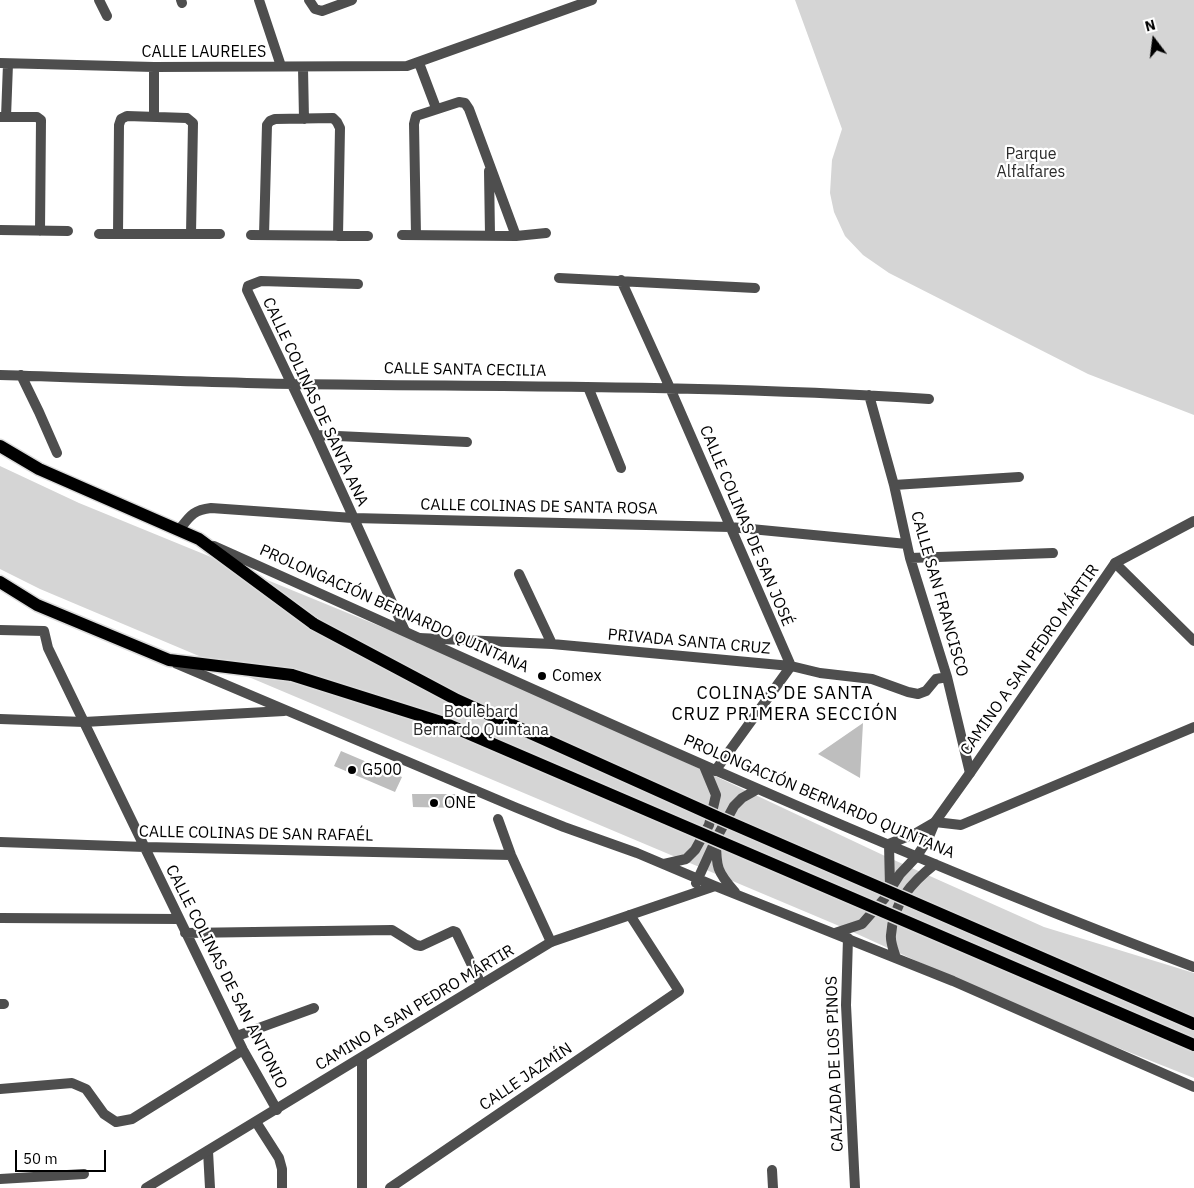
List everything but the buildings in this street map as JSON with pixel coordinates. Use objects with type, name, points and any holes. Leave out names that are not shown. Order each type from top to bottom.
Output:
[{"type":"main road","name":"PROLONGACIÓN BERNARDO QUINTANA","points":[[0,446],[39,469],[199,540]]},
{"type":"main road","points":[[199,540],[314,624],[466,704],[717,817],[1194,1024]]},
{"type":"main road","points":[[0,582],[37,605],[169,660],[292,675],[444,724],[1194,1045]]},
{"type":"street","points":[[99,0],[107,16]]},
{"type":"street","points":[[258,0],[280,66]]},
{"type":"street","points":[[309,0],[315,9],[322,11],[352,0]]},
{"type":"street","name":"CALLE LAURELES","points":[[4,64],[154,67],[280,66],[303,68],[407,66],[592,0]]},
{"type":"street","points":[[419,63],[436,108]]},
{"type":"street","points":[[4,64],[3,117],[37,117],[40,120],[40,230]]},
{"type":"street","points":[[154,67],[154,117]]},
{"type":"street","points":[[303,68],[304,119]]},
{"type":"street","points":[[416,235],[414,124],[416,116],[459,102],[465,103],[469,108],[516,236]]},
{"type":"street","points":[[118,234],[119,122],[127,116],[187,118],[193,123],[191,234]]},
{"type":"street","points":[[264,235],[267,125],[275,119],[333,118],[339,125],[338,236]]},
{"type":"street","points":[[489,165],[490,235]]},
{"type":"street","points":[[0,230],[68,231]]},
{"type":"street","points":[[402,234],[516,236],[546,233]]},
{"type":"street","points":[[98,234],[220,234]]},
{"type":"street","points":[[251,235],[368,236]]},
{"type":"street","points":[[559,278],[755,288]]},
{"type":"street","name":"CALLE COLINAS DE SAN JOSÉ","points":[[621,280],[791,666]]},
{"type":"street","name":"CALLE COLINAS DE SANTA ANA","points":[[358,284],[261,282],[248,286],[248,294],[316,435],[352,518],[405,631]]},
{"type":"street","name":"CALLE SANTA CECILIA","points":[[0,375],[292,384],[670,388],[929,399]]},
{"type":"street","points":[[21,375],[57,453]]},
{"type":"street","points":[[588,387],[621,468]]},
{"type":"street","name":"CALLE SAN FRANCISCO","points":[[868,395],[894,485],[910,558],[947,677],[970,773]]},
{"type":"street","points":[[316,435],[467,442]]},
{"type":"street","points":[[894,485],[1019,477]]},
{"type":"street","name":"CALLE COLINAS DE SANTA ROSA","points":[[179,530],[192,513],[201,509],[211,508],[352,518],[730,526],[907,544]]},
{"type":"street","name":"CAMINO A SAN PEDRO MÁRTIR","points":[[835,933],[862,924],[917,856],[928,839],[935,822],[1115,563],[1194,521]]},
{"type":"street","name":"PROLONGACIÓN BERNARDO QUINTANA","points":[[199,540],[704,766],[1053,914],[1194,967]]},
{"type":"street","points":[[910,558],[1053,553]]},
{"type":"street","points":[[1115,563],[1194,641]]},
{"type":"street","points":[[519,574],[552,644]]},
{"type":"street","name":"CALLE COLINAS DE SAN ANTONIO","points":[[0,630],[44,632],[48,648],[185,933],[243,1050],[277,1110]]},
{"type":"street","name":"PRIVADA SANTA CRUZ","points":[[418,638],[552,644],[791,666],[820,673],[872,679],[918,694],[926,690],[936,679],[947,677]]},
{"type":"street","points":[[169,660],[517,808],[664,864],[848,938],[1194,1087]]},
{"type":"street","points":[[716,771],[791,666]]},
{"type":"street","points":[[0,719],[84,722],[287,710]]},
{"type":"street","points":[[935,822],[961,825],[1194,726]]},
{"type":"street","points":[[664,864],[686,859],[695,850],[708,825],[716,795],[704,766]]},
{"type":"street","points":[[692,894],[716,836],[734,806],[742,798],[758,789]]},
{"type":"street","points":[[498,819],[511,855],[551,942]]},
{"type":"street","name":"CAMINO A SAN PEDRO MÁRTIR","points":[[889,844],[916,833],[935,822]]},
{"type":"street","points":[[716,836],[716,858],[720,876],[736,894]]},
{"type":"street","name":"CALLE COLINAS DE SAN RAFAÉL","points":[[0,842],[511,855]]},
{"type":"street","points":[[889,844],[890,888]]},
{"type":"street","points":[[896,958],[890,936],[897,905],[915,880],[935,864]]},
{"type":"street","name":"CAMINO A SAN PEDRO MÁRTIR","points":[[146,1188],[551,942],[715,886]]},
{"type":"street","name":"CALLE JAZMÍN","points":[[390,1188],[679,991],[630,915]]},
{"type":"street","points":[[0,918],[179,920]]},
{"type":"street","points":[[185,933],[392,930],[418,946],[448,932],[456,932],[481,984]]},
{"type":"street","name":"CALZADA DE LOS PINOS","points":[[848,938],[846,1005],[855,1188]]},
{"type":"street","points":[[237,1036],[314,1008]]},
{"type":"street","points":[[0,1089],[72,1083],[86,1089],[104,1114],[116,1122],[132,1119],[243,1050]]},
{"type":"street","points":[[362,1058],[362,1188]]},
{"type":"street","points":[[256,1122],[279,1158],[282,1169],[282,1188]]},
{"type":"street","points":[[208,1151],[210,1188]]},
{"type":"street","points":[[772,1170],[773,1188]]},
{"type":"street","points":[[0,1179],[84,1174]]},
{"type":"green space","name":"Parque Alfalfares","points":[[795,0],[1194,0],[1194,415],[1088,374],[889,273],[863,255],[845,236],[834,212],[830,193],[832,160],[842,129]]},
{"type":"green space","name":"Boulebard Bernardo Quintana","points":[[0,466],[79,503],[509,679],[885,856],[1044,927],[1194,973],[1194,1078],[1033,1014],[844,928],[40,589],[0,569]]},
{"type":"place","name":"Comex","points":[[542,676]]},
{"type":"place","name":"G500","points":[[352,770]]},
{"type":"place","name":"ONE","points":[[434,803]]},
{"type":"district","name":"COLINAS DE SANTA CRUZ PRIMERA SECCIÓN","points":[[785,704]]}]
